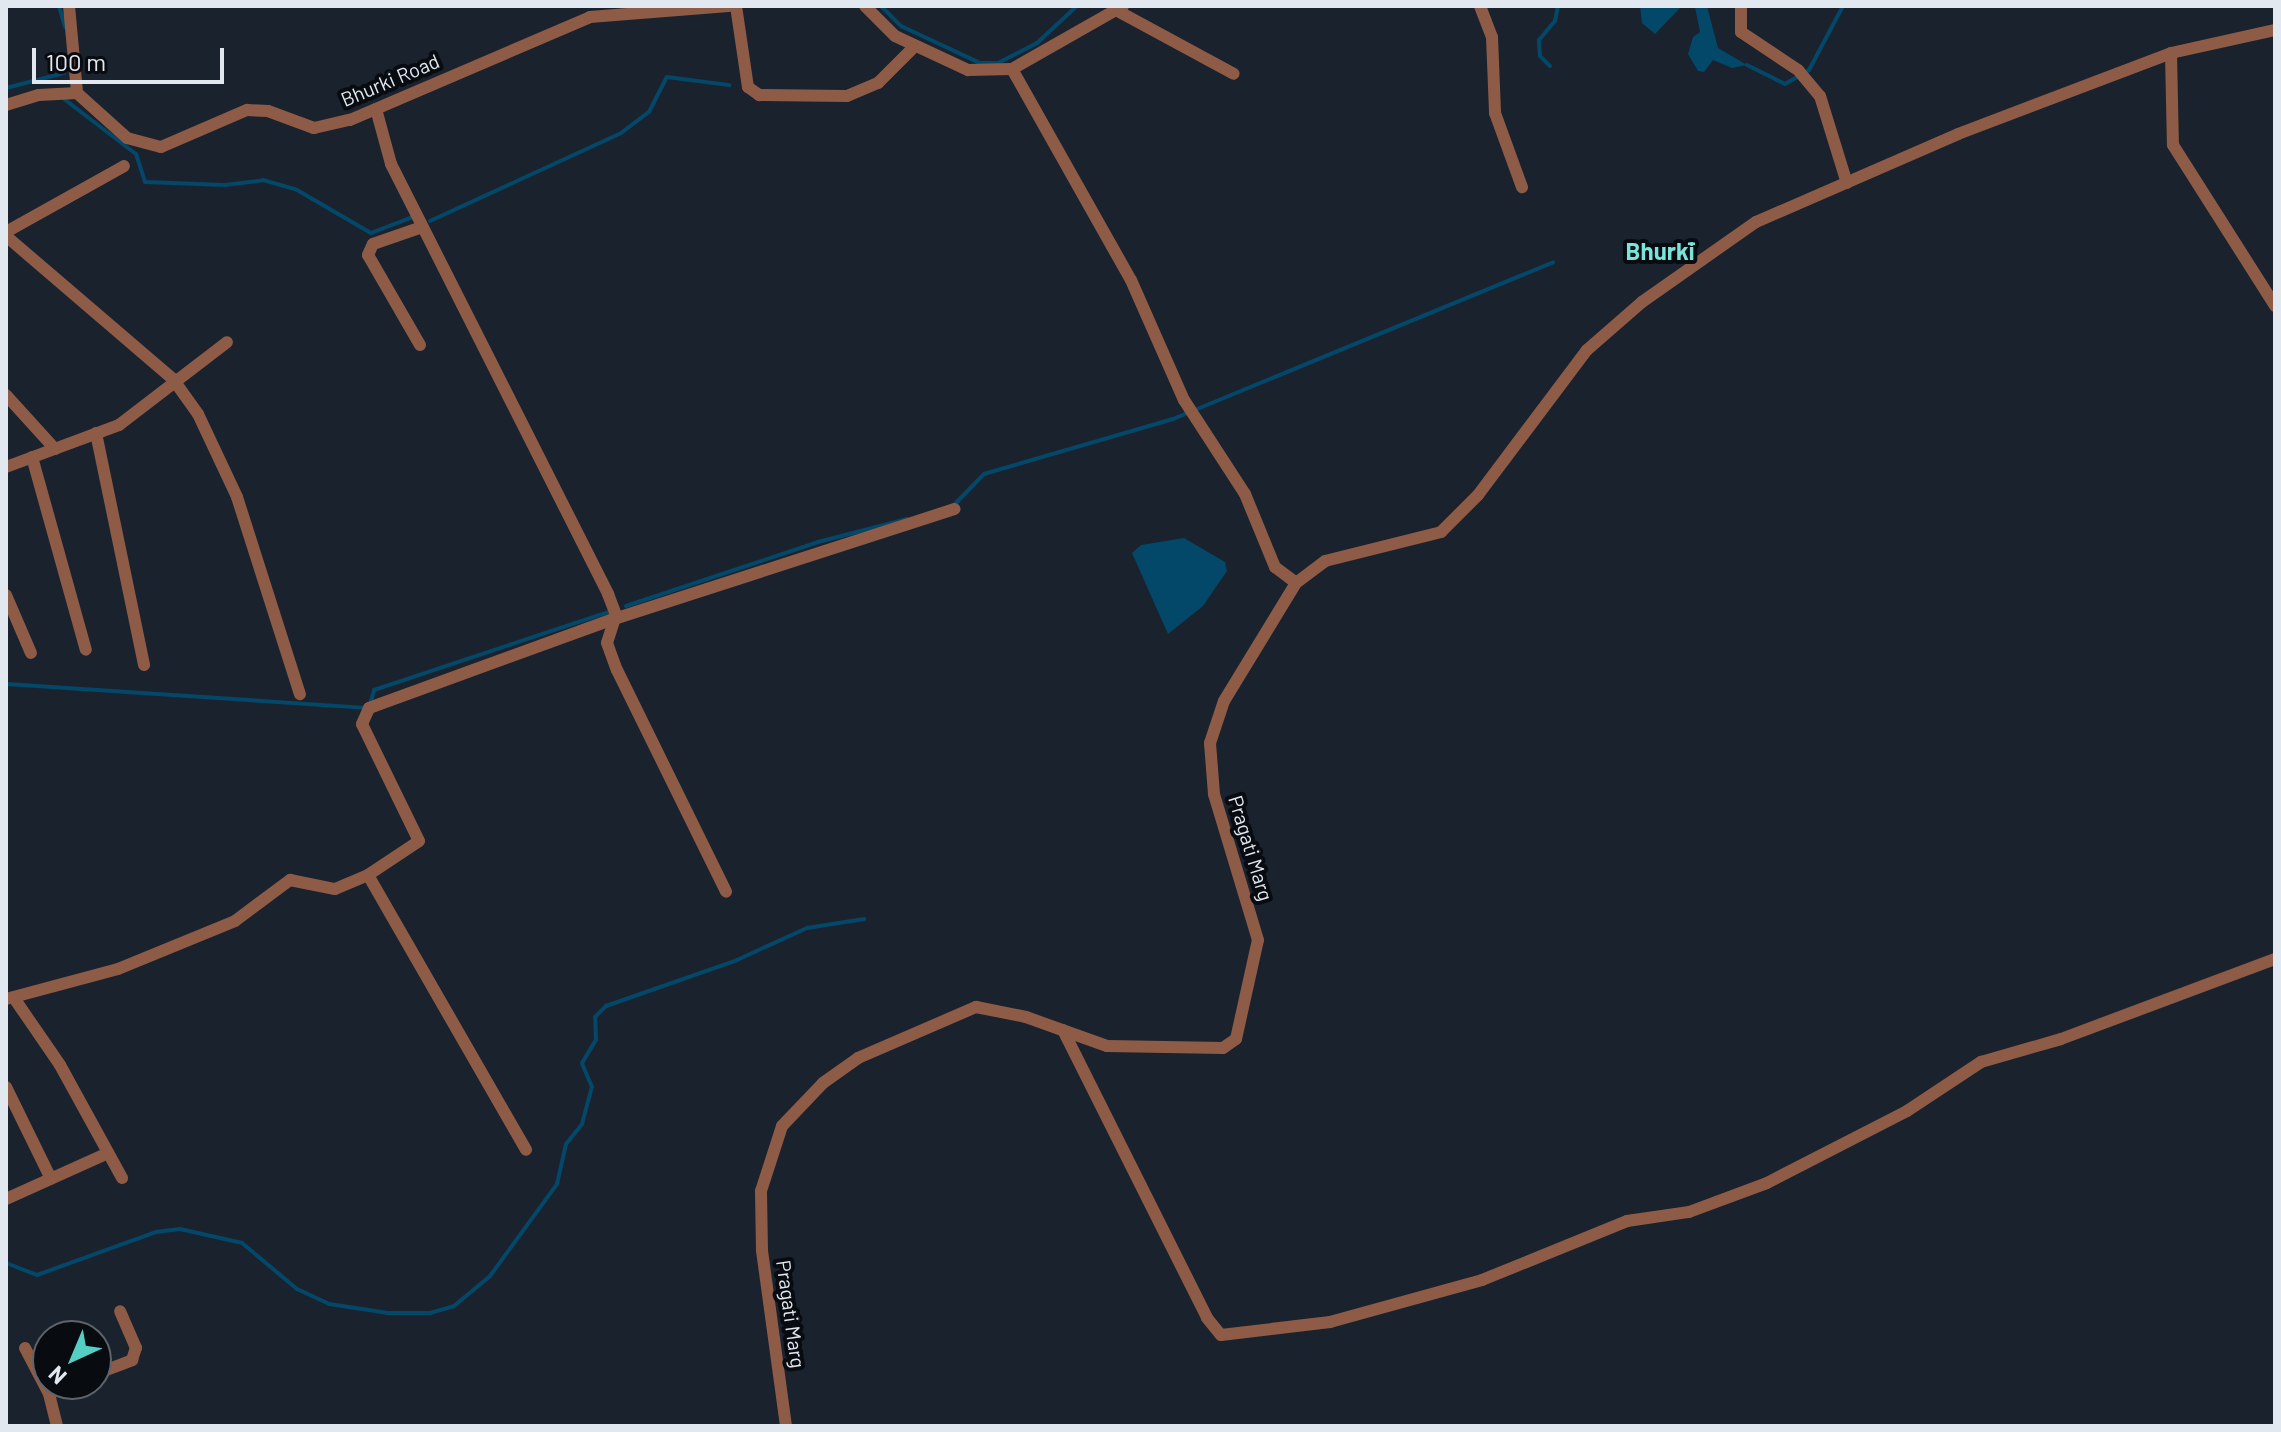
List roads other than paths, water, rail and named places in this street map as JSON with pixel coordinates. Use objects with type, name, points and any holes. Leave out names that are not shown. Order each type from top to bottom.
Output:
[{"type":"street","points":[[6,105],[39,95],[77,93],[69,6]]},
{"type":"street","name":"Bhurki Road","points":[[77,93],[127,138],[161,147],[247,110],[268,111],[314,128],[376,109],[587,11],[729,6]]},
{"type":"street","points":[[736,6],[748,87],[759,95],[847,96],[878,83],[915,46]]},
{"type":"street","points":[[865,6],[889,32],[968,70],[1012,69],[1118,7],[1234,74]]},
{"type":"street","points":[[1480,6],[1492,37],[1495,113],[1522,187]]},
{"type":"street","points":[[1741,6],[1741,32],[1798,70],[1820,96],[1847,183]]},
{"type":"street","name":"Pragati Marg","points":[[786,1426],[762,1250],[761,1191],[782,1126],[823,1083],[858,1058],[963,1011],[989,1006],[1107,1046],[1223,1048],[1236,1039],[1258,940],[1214,794],[1210,743],[1224,701],[1296,583],[1325,561],[1441,532],[1478,495],[1587,350],[1642,302],[1756,222],[2171,53],[2275,30]]},
{"type":"street","points":[[2171,53],[2173,145],[2275,306]]},
{"type":"street","points":[[1012,69],[1131,280],[1184,400],[1245,494],[1275,567],[1296,583]]},
{"type":"street","points":[[376,109],[391,164],[608,594],[616,615],[611,620],[607,643],[617,670],[726,892]]},
{"type":"street","points":[[124,166],[6,234],[173,379],[198,414],[237,497],[300,694]]},
{"type":"street","points":[[420,345],[368,255],[373,244],[422,227]]},
{"type":"street","points":[[6,467],[119,425],[173,379],[227,342]]},
{"type":"street","points":[[6,395],[55,449]]},
{"type":"street","points":[[96,433],[144,665]]},
{"type":"street","points":[[32,457],[86,650]]},
{"type":"street","points":[[122,1178],[60,1065],[10,998],[118,969],[235,921],[290,880],[335,889],[368,875],[419,841],[362,724],[369,708],[611,620],[955,509]]},
{"type":"street","points":[[6,595],[31,653]]},
{"type":"street","points":[[368,875],[526,1150]]},
{"type":"street","points":[[1063,1030],[1207,1318],[1221,1335],[1330,1322],[1482,1280],[1627,1221],[1689,1212],[1767,1183],[1907,1111],[1981,1062],[2061,1039],[2275,959]]},
{"type":"street","points":[[6,1087],[51,1179]]},
{"type":"street","points":[[6,1199],[108,1153]]},
{"type":"street","points":[[112,1368],[132,1360],[136,1348],[120,1311]]},
{"type":"street","points":[[25,1348],[32,1361]]},
{"type":"street","points":[[50,1400],[57,1426]]},
{"type":"water","points":[[1640,6],[1707,6],[1718,48],[1747,65],[1732,68],[1713,60],[1704,72],[1698,71],[1688,54],[1693,37],[1700,32],[1695,7],[1680,8],[1655,34],[1642,23]]},
{"type":"water","points":[[1184,538],[1225,562],[1227,571],[1203,606],[1168,634],[1132,553],[1141,545]]},
{"type":"waterway","points":[[59,6],[65,27]]},
{"type":"waterway","points":[[881,6],[901,26],[980,63],[998,63],[1037,43],[1077,6]]},
{"type":"waterway","points":[[1550,66],[1540,56],[1539,40],[1555,21],[1558,6]]},
{"type":"waterway","points":[[1747,65],[1785,84],[1809,70],[1843,6]]},
{"type":"waterway","points":[[6,88],[64,73],[68,55]]},
{"type":"waterway","points":[[430,221],[621,133],[649,112],[667,77],[729,85]]},
{"type":"waterway","points":[[64,99],[136,154],[145,182],[225,185],[263,180],[297,190],[371,233],[413,217]]},
{"type":"waterway","points":[[954,505],[984,474],[1173,419],[1553,262]]},
{"type":"waterway","points":[[626,606],[818,542],[907,519]]},
{"type":"waterway","points":[[6,684],[369,708],[374,690],[611,611]]},
{"type":"waterway","points":[[6,1263],[37,1275],[156,1232],[180,1229],[242,1243],[297,1289],[329,1304],[388,1313],[430,1313],[454,1306],[490,1276],[557,1184],[566,1144],[582,1124],[592,1087],[582,1063],[596,1040],[595,1017],[606,1006],[737,960],[807,928],[864,919]]},
{"type":"district","name":"Bhurki̇̄","points":[[1660,251]]}]
